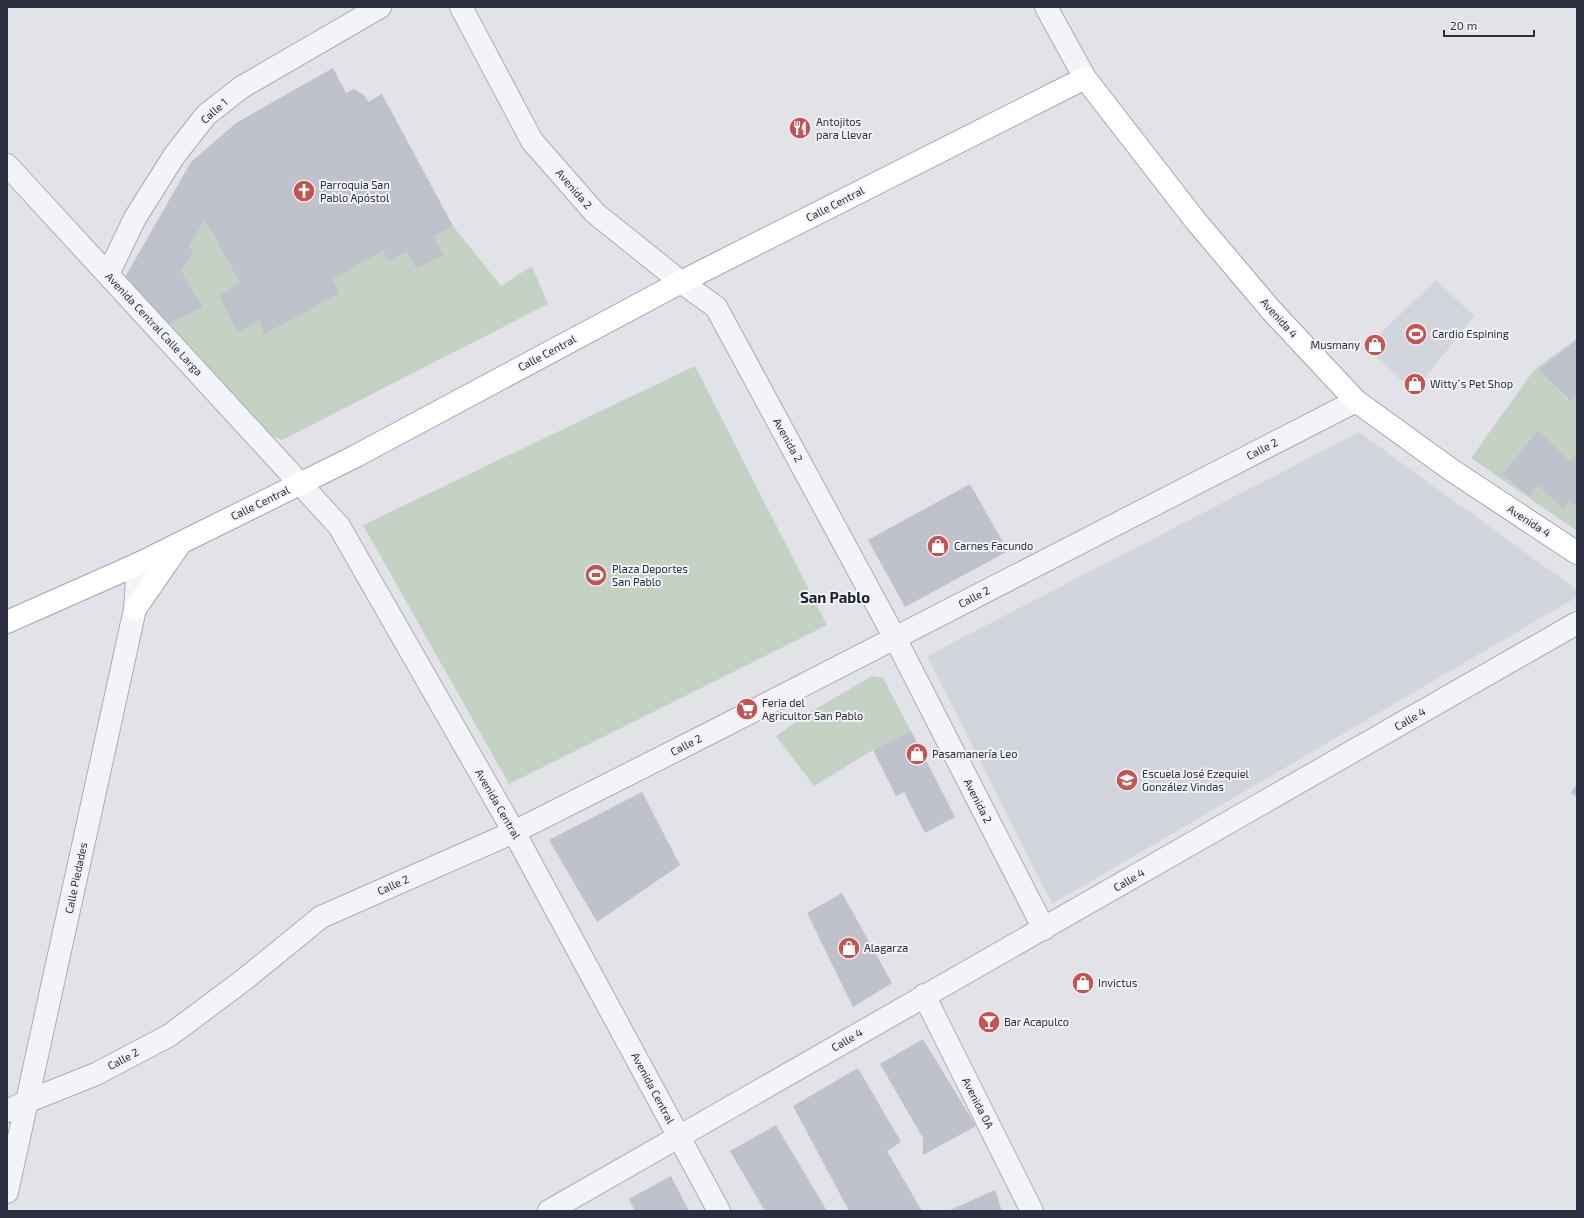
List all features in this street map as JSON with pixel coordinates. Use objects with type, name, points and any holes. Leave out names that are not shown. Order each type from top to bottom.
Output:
[{"type":"main road","name":"Calle Central","points":[[7,622],[138,564],[354,457],[681,282],[1085,78]]},
{"type":"main road","name":"Avenida 4","points":[[1085,78],[1195,220],[1270,310],[1356,400],[1450,469],[1577,553]]},
{"type":"main road","points":[[135,609],[182,542]]},
{"type":"street","name":"Calle 1","points":[[108,274],[135,218],[174,156],[206,115],[242,87],[380,7]]},
{"type":"street","name":"Avenida 2","points":[[461,7],[532,141],[595,213],[681,282],[716,307],[895,638],[1044,929]]},
{"type":"street","points":[[1046,7],[1085,78]]},
{"type":"street","name":"Avenida Central Calle Larga","points":[[7,165],[301,483]]},
{"type":"street","name":"Calle 2","points":[[7,1111],[96,1074],[170,1035],[245,979],[320,917],[514,832],[895,638],[1356,400]]},
{"type":"street","name":"Avenida Central","points":[[301,483],[340,526],[514,832],[719,1211]]},
{"type":"street","name":"Calle Piedades","points":[[7,1192],[135,609],[138,564]]},
{"type":"street","name":"Calle 4","points":[[549,1211],[924,995],[1044,929],[1577,622]]},
{"type":"street","name":"Avenida 0A","points":[[924,995],[1032,1211]]},
{"type":"shaded area","points":[[1436,280],[1474,316],[1414,392],[1366,347]]},
{"type":"shaded area","name":"Escuela José Ezequiel González Vindas","points":[[1359,432],[1577,590],[1577,597],[1052,904],[927,656]]},
{"type":"green space","points":[[205,220],[240,283],[264,333],[340,293],[333,279],[383,251],[389,262],[407,252],[416,269],[444,255],[434,236],[453,226],[501,286],[532,266],[548,304],[282,440],[270,435],[169,324],[203,307],[181,270],[195,251],[188,248]]},
{"type":"green space","points":[[1577,338],[1538,370],[1569,401],[1577,395],[1577,454],[1570,461],[1538,430],[1502,474],[1528,497],[1538,486],[1563,509],[1569,501],[1577,507],[1577,531],[1471,458],[1534,370]]},
{"type":"green space","name":"Plaza Deportes San Pablo","points":[[695,366],[827,625],[509,784],[363,525]]},
{"type":"green space","points":[[872,676],[883,678],[911,731],[873,750],[814,786],[776,736],[809,713]]},
{"type":"building","name":"Parroquia San Pablo Apóstol","points":[[333,68],[346,93],[354,89],[364,95],[368,102],[382,94],[453,226],[434,236],[444,255],[416,269],[407,252],[389,262],[383,251],[333,279],[340,293],[264,334],[259,321],[238,333],[219,296],[240,283],[205,220],[188,248],[195,251],[181,270],[203,307],[169,324],[124,279],[191,162],[236,123]]},
{"type":"building","points":[[1577,339],[1577,395],[1570,401],[1538,370]]},
{"type":"building","points":[[1538,430],[1570,461],[1577,454],[1577,507],[1569,501],[1563,509],[1538,486],[1529,497],[1502,474]]},
{"type":"building","name":"Carnes Facundo","points":[[970,484],[1008,551],[905,607],[868,540]]},
{"type":"building","points":[[911,731],[955,817],[925,833],[904,792],[896,796],[873,750]]},
{"type":"building","points":[[1577,783],[1577,797],[1571,793]]},
{"type":"building","points":[[642,792],[680,865],[597,922],[549,840]]},
{"type":"building","name":"Alagarza","points":[[842,893],[892,983],[853,1007],[807,913]]},
{"type":"building","points":[[923,1039],[976,1126],[923,1155],[923,1138],[880,1064]]},
{"type":"building","points":[[858,1068],[901,1142],[887,1151],[922,1211],[849,1211],[793,1106]]},
{"type":"building","points":[[776,1125],[827,1211],[765,1211],[730,1151]]},
{"type":"building","points":[[671,1176],[689,1211],[635,1211],[629,1199]]},
{"type":"building","points":[[995,1190],[1002,1211],[948,1211]]},
{"type":"place","name":"Antojitos para Llevar","points":[[800,128]]},
{"type":"place","name":"Parroquia San Pablo Apóstol","points":[[304,191]]},
{"type":"place","name":"Cardio Espining","points":[[1416,334]]},
{"type":"place","name":"Musmany","points":[[1375,345]]},
{"type":"place","name":"Witty´s Pet Shop","points":[[1415,384]]},
{"type":"place","name":"Carnes Facundo","points":[[938,546]]},
{"type":"place","name":"Plaza Deportes San Pablo","points":[[596,575]]},
{"type":"place","name":"Feria del Agricultor San Pablo","points":[[747,709]]},
{"type":"place","name":"Pasamanería Leo","points":[[917,754]]},
{"type":"place","name":"Escuela José Ezequiel González Vindas","points":[[1127,780]]},
{"type":"place","name":"Alagarza","points":[[849,948]]},
{"type":"place","name":"Invictus","points":[[1083,983]]},
{"type":"place","name":"Bar Acapulco","points":[[989,1022]]},
{"type":"district","name":"San Pablo","points":[[835,598]]}]
